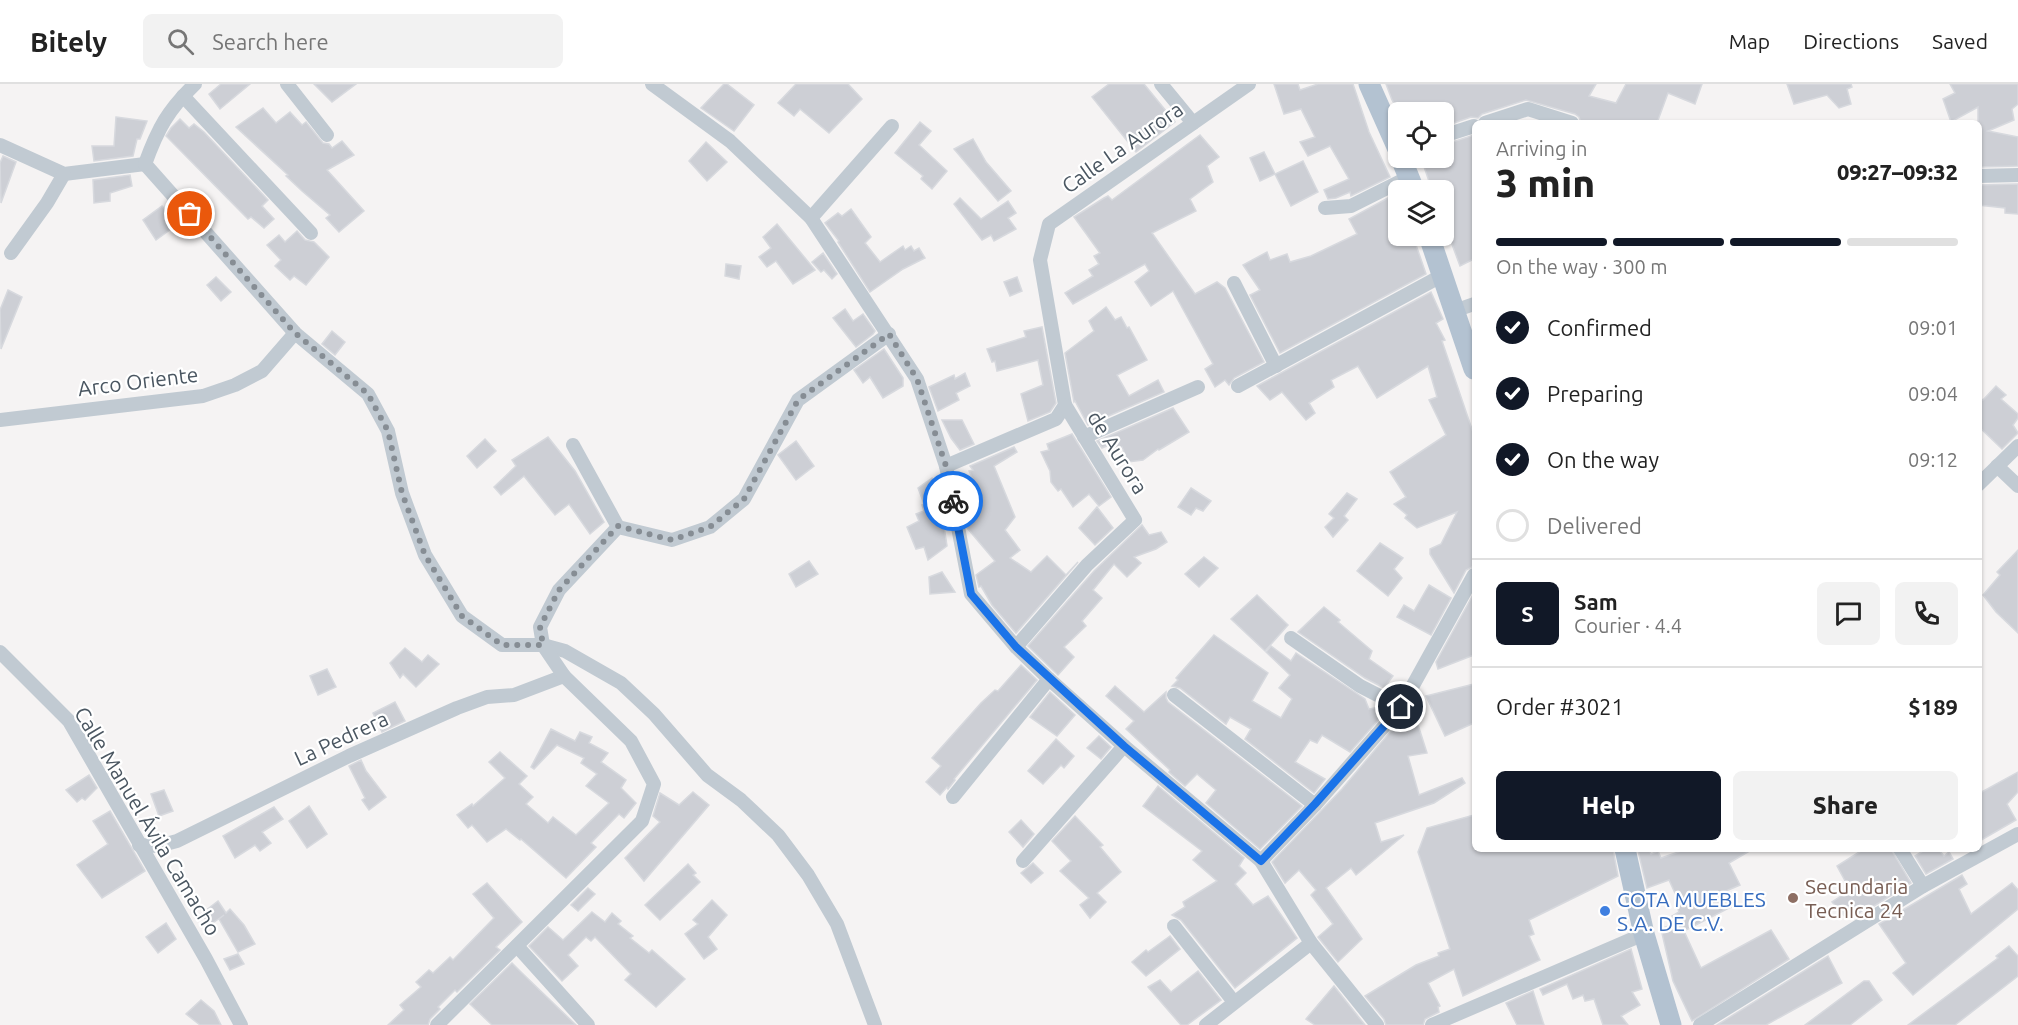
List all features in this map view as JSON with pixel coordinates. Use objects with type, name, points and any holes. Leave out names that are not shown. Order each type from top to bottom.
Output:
[{"type":"main road","points":[[1369,84],[1388,127]]},
{"type":"main road","points":[[1433,246],[1472,363]]},
{"type":"main road","points":[[1626,852],[1644,934],[1671,1025]]},
{"type":"street","points":[[145,164],[155,136],[171,109],[195,84]]},
{"type":"street","points":[[287,84],[327,135]]},
{"type":"street","points":[[652,84],[730,141],[811,218],[889,334],[917,379],[946,466],[971,594],[1016,647],[1049,679],[1124,746],[1261,861],[1311,943],[1377,1025]]},
{"type":"street","points":[[1161,84],[1193,123]]},
{"type":"street","name":"Calle La Aurora","points":[[1065,405],[1040,260],[1049,224],[1249,84]]},
{"type":"street","points":[[183,96],[311,233]]},
{"type":"street","points":[[1494,120],[1528,109],[1563,120]]},
{"type":"street","points":[[811,218],[892,126]]},
{"type":"street","points":[[1454,132],[1472,127]]},
{"type":"street","points":[[0,145],[64,174],[145,164]]},
{"type":"street","points":[[145,164],[295,333],[368,394],[388,431],[402,493],[425,555],[462,616],[502,645],[543,645],[565,651],[621,683],[654,714],[707,775],[741,800],[778,835],[808,875],[837,924],[875,1025]]},
{"type":"street","points":[[11,253],[47,203],[64,174]]},
{"type":"street","points":[[1325,208],[1351,206],[1408,175]]},
{"type":"street","points":[[1982,176],[2018,176]]},
{"type":"street","points":[[1238,386],[1443,275]]},
{"type":"street","points":[[1234,283],[1276,366]]},
{"type":"street","points":[[1454,311],[1472,305]]},
{"type":"street","name":"Arco Oriente","points":[[0,420],[203,396],[235,385],[262,371],[295,333]]},
{"type":"street","points":[[573,445],[618,526],[672,540],[710,527],[744,499],[798,400],[889,334]]},
{"type":"street","points":[[1084,437],[1198,387]]},
{"type":"street","points":[[946,466],[1056,419],[1065,405]]},
{"type":"street","name":"de Aurora","points":[[1016,647],[1087,565],[1136,520],[1065,405]]},
{"type":"street","points":[[1982,481],[2018,446]]},
{"type":"street","points":[[1997,466],[2018,486]]},
{"type":"street","points":[[437,1025],[642,821],[654,784],[631,741],[564,676],[543,645],[540,627],[559,590],[618,526]]},
{"type":"street","points":[[1261,861],[1401,707],[1472,579]]},
{"type":"street","points":[[1291,638],[1360,686],[1401,707]]},
{"type":"street","name":"Calle Manuel Ávila Camacho","points":[[0,652],[69,721],[206,959],[241,1025]]},
{"type":"street","name":"La Pedrera","points":[[139,845],[158,846],[177,841],[349,756],[458,708],[487,697],[514,695],[564,676]]},
{"type":"street","points":[[953,797],[1049,679]]},
{"type":"street","points":[[1174,695],[1315,804]]},
{"type":"street","points":[[1023,861],[1124,746]]},
{"type":"street","points":[[1700,1025],[1923,886],[2018,834]]},
{"type":"street","points":[[1902,852],[1923,886]]},
{"type":"street","points":[[1174,926],[1234,1002]]},
{"type":"street","points":[[1432,1025],[1644,934]]},
{"type":"street","points":[[1206,1025],[1311,943]]},
{"type":"street","points":[[517,946],[588,1025]]},
{"type":"building","points":[[221,84],[250,84],[220,109],[209,94]]},
{"type":"building","points":[[314,84],[356,84],[332,102]]},
{"type":"building","points":[[724,84],[754,105],[734,131],[701,108]]},
{"type":"building","points":[[796,84],[848,84],[862,99],[829,133],[800,109],[794,116],[778,103]]},
{"type":"building","points":[[1109,84],[1144,84],[1175,122],[1136,152],[1092,97]]},
{"type":"building","points":[[1274,84],[1298,84],[1300,90],[1318,84],[1353,84],[1369,132],[1390,177],[1351,196],[1350,192],[1328,199],[1324,190],[1349,179],[1330,146],[1308,156],[1300,142],[1315,137],[1301,109],[1284,114]]},
{"type":"building","points":[[1386,84],[1596,84],[1589,96],[1616,103],[1626,84],[1702,84],[1695,104],[1668,93],[1658,120],[1580,120],[1575,114],[1526,100],[1482,114],[1478,118],[1471,117],[1454,123],[1454,102],[1393,102]]},
{"type":"building","points":[[1787,84],[1851,84],[1852,87],[1847,89],[1851,104],[1839,108],[1827,95],[1794,104]]},
{"type":"building","points":[[1950,84],[2018,84],[2018,104],[2012,109],[2014,120],[1988,131],[2018,137],[2018,166],[1982,167],[1982,120],[1978,120],[1978,107],[1955,120],[1950,120],[1943,99],[1955,93]]},
{"type":"building","points":[[263,108],[276,123],[290,112],[302,125],[306,122],[323,143],[329,144],[332,148],[342,141],[354,155],[327,170],[364,211],[339,232],[326,218],[330,215],[236,127]]},
{"type":"building","points":[[116,117],[147,121],[140,139],[137,139],[133,156],[94,161],[92,146],[114,146]]},
{"type":"building","points":[[180,119],[189,128],[194,124],[204,132],[268,200],[262,206],[274,219],[264,228],[251,217],[248,219],[166,136]]},
{"type":"building","points":[[920,122],[931,131],[919,145],[947,171],[932,189],[921,179],[923,176],[895,153]]},
{"type":"building","points":[[1200,135],[1219,157],[1207,166],[1213,182],[1190,199],[1196,211],[1152,233],[1195,294],[1217,282],[1225,288],[1264,362],[1234,378],[1229,385],[1225,380],[1215,387],[1205,369],[1213,364],[1173,291],[1151,306],[1135,282],[1149,271],[1145,264],[1073,304],[1065,293],[1093,276],[1089,270],[1099,264],[1094,256],[1100,253],[1074,217],[1108,196],[1112,200]]},
{"type":"building","points":[[1472,136],[1472,260],[1460,266],[1453,246],[1454,180],[1429,180],[1424,168],[1454,168],[1454,141]]},
{"type":"building","points":[[973,139],[986,162],[1011,191],[998,201],[954,149]]},
{"type":"building","points":[[706,142],[727,162],[707,181],[689,161]]},
{"type":"building","points":[[1264,152],[1275,174],[1260,181],[1250,158]]},
{"type":"building","points":[[3,156],[16,162],[1,203],[0,163]]},
{"type":"building","points":[[1303,161],[1318,192],[1291,206],[1275,174]]},
{"type":"building","points":[[130,175],[132,186],[110,193],[110,201],[94,203],[93,180]]},
{"type":"building","points":[[2018,184],[2018,214],[2005,213],[2005,208],[1982,205],[1982,185]]},
{"type":"building","points":[[960,198],[981,219],[1008,201],[1016,213],[1008,218],[1016,229],[994,241],[991,235],[982,240],[954,204]]},
{"type":"building","points":[[1388,198],[1388,246],[1416,246],[1426,274],[1280,353],[1250,295],[1260,290],[1243,265],[1267,252],[1270,260],[1287,254],[1290,262],[1311,256],[1357,234],[1349,219]]},
{"type":"building","points":[[162,206],[178,224],[156,240],[143,220]]},
{"type":"building","points":[[851,209],[871,237],[865,243],[880,262],[903,246],[905,250],[911,246],[914,251],[919,248],[925,258],[903,269],[870,292],[839,241],[825,223],[838,213],[842,216]]},
{"type":"building","points":[[777,224],[815,270],[793,284],[776,261],[767,267],[759,257],[771,248],[763,237]]},
{"type":"building","points":[[297,231],[305,240],[314,242],[329,257],[306,285],[294,276],[290,280],[275,266],[281,260],[267,245],[279,235],[285,242]]},
{"type":"building","points":[[823,253],[837,274],[832,279],[812,262]]},
{"type":"building","points":[[726,264],[741,266],[739,279],[725,276]]},
{"type":"building","points":[[216,277],[231,292],[221,301],[207,285]]},
{"type":"building","points":[[1017,277],[1022,291],[1010,296],[1004,282]]},
{"type":"building","points":[[8,290],[22,297],[1,349],[0,310]]},
{"type":"building","points":[[1431,292],[1443,319],[1436,323],[1445,340],[1442,341],[1472,429],[1472,567],[1466,570],[1454,593],[1430,554],[1430,549],[1441,544],[1457,512],[1417,528],[1394,504],[1406,497],[1390,472],[1446,435],[1429,400],[1437,397],[1428,366],[1377,398],[1358,366],[1331,380],[1334,387],[1309,403],[1315,413],[1306,420],[1282,392],[1270,400],[1257,386]]},
{"type":"building","points":[[1106,307],[1115,320],[1121,317],[1127,328],[1129,327],[1147,360],[1117,375],[1129,396],[1158,380],[1164,392],[1088,425],[1074,402],[1065,353],[1094,331],[1089,321]]},
{"type":"building","points":[[845,309],[853,321],[863,314],[875,331],[856,347],[833,318]]},
{"type":"building","points":[[1042,327],[1056,403],[1050,412],[1028,421],[1021,394],[1043,385],[1038,360],[997,371],[995,361],[992,362],[987,349],[1026,337],[1024,331]]},
{"type":"building","points":[[332,331],[345,342],[335,355],[322,344]]},
{"type":"building","points":[[884,349],[903,378],[903,386],[883,398],[870,377],[863,383],[854,370]]},
{"type":"building","points":[[965,373],[970,386],[956,393],[959,400],[938,411],[929,387],[954,375],[955,379]]},
{"type":"building","points":[[1996,386],[2006,395],[2001,399],[2018,414],[2013,425],[2018,433],[2002,449],[1982,430],[1983,400]]},
{"type":"building","points":[[1173,408],[1189,432],[1143,460],[1128,462],[1122,447],[1114,452],[1109,445],[1102,448],[1097,441]]},
{"type":"building","points":[[942,420],[962,420],[974,444],[960,450]]},
{"type":"building","points":[[1072,434],[1111,497],[1099,506],[1089,494],[1073,507],[1061,489],[1058,491],[1051,482],[1050,471],[1041,452],[1049,450],[1047,444]]},
{"type":"building","points":[[548,437],[575,471],[604,522],[590,534],[569,504],[555,515],[524,476],[501,495],[494,487],[516,466],[512,460]]},
{"type":"building","points":[[485,439],[496,451],[477,468],[467,456]]},
{"type":"building","points":[[796,441],[814,466],[796,480],[778,455]]},
{"type":"building","points":[[1014,447],[1017,452],[994,466],[1015,517],[1005,530],[1020,550],[1010,558],[1031,572],[1047,556],[1066,575],[1078,562],[1016,633],[992,605],[981,586],[979,587],[976,575],[995,561],[967,528],[963,504],[968,502],[961,484],[973,480],[969,471],[973,470],[970,466]]},
{"type":"building","points":[[932,478],[938,487],[947,546],[928,560],[924,547],[916,549],[907,527],[919,521],[916,514],[924,511],[922,505],[924,504],[918,488]]},
{"type":"building","points":[[1191,488],[1211,501],[1203,511],[1196,508],[1191,515],[1178,507]]},
{"type":"building","points":[[1347,493],[1357,499],[1344,516],[1348,520],[1333,537],[1325,527],[1334,518],[1329,514]]},
{"type":"building","points":[[1097,507],[1113,528],[1095,545],[1079,528]]},
{"type":"building","points":[[1142,525],[1149,535],[1161,532],[1167,542],[1156,549],[1134,557],[1141,563],[1127,577],[1114,564],[1093,590],[1102,598],[1082,621],[1086,626],[1064,647],[1074,657],[1058,675],[1028,646],[1094,571]]},
{"type":"building","points":[[1380,543],[1403,558],[1394,569],[1402,578],[1388,596],[1357,571]]},
{"type":"building","points":[[2018,550],[2018,633],[1996,612],[1983,595],[2000,575],[1997,572]]},
{"type":"building","points":[[1204,557],[1218,568],[1199,587],[1185,574]]},
{"type":"building","points":[[809,561],[818,574],[796,587],[789,574]]},
{"type":"building","points":[[942,572],[955,592],[930,594],[929,577]]},
{"type":"building","points":[[1429,585],[1451,598],[1431,635],[1397,617],[1404,605],[1414,611]]},
{"type":"building","points":[[1257,595],[1288,625],[1265,651],[1231,619]]},
{"type":"building","points":[[1472,597],[1472,656],[1438,669],[1436,662]]},
{"type":"building","points":[[1324,607],[1372,651],[1369,659],[1393,676],[1384,688],[1365,678],[1298,632]]},
{"type":"building","points":[[1214,635],[1268,673],[1252,701],[1281,718],[1292,699],[1279,688],[1290,675],[1266,652],[1271,646],[1291,661],[1296,653],[1365,699],[1369,709],[1380,707],[1387,710],[1350,752],[1322,735],[1317,743],[1310,740],[1295,762],[1325,779],[1314,793],[1245,739],[1251,729],[1230,717],[1226,724],[1180,688],[1172,686],[1178,680],[1176,678]]},
{"type":"building","points":[[405,648],[422,662],[428,655],[439,664],[416,687],[403,674],[400,678],[390,663]]},
{"type":"building","points":[[1021,665],[1037,680],[948,789],[947,787],[940,795],[926,782],[941,766],[932,758],[981,703],[995,690],[998,691]]},
{"type":"building","points":[[327,669],[336,687],[318,695],[310,676]]},
{"type":"building","points":[[1472,684],[1472,724],[1445,736],[1426,696]]},
{"type":"building","points":[[1115,686],[1144,712],[1166,692],[1168,702],[1302,806],[1260,849],[1206,803],[1216,790],[1197,774],[1185,786],[1126,729],[1134,721],[1106,696]]},
{"type":"building","points":[[1050,692],[1075,715],[1057,736],[1030,717]]},
{"type":"building","points":[[395,702],[405,721],[382,732],[373,713]]},
{"type":"building","points":[[1412,706],[1427,753],[1408,756],[1419,795],[1462,778],[1465,783],[1434,803],[1375,823],[1381,842],[1404,835],[1356,875],[1351,868],[1326,888],[1362,939],[1338,962],[1318,937],[1333,924],[1311,895],[1316,890],[1299,870],[1285,883],[1272,862],[1342,789]]},
{"type":"building","points":[[551,729],[575,741],[580,732],[592,737],[589,743],[608,753],[601,762],[626,780],[621,788],[636,803],[624,818],[619,814],[591,843],[596,847],[566,878],[506,829],[487,842],[472,825],[468,828],[457,815],[472,804],[473,806],[505,778],[489,762],[500,752],[527,776],[519,784],[533,797],[526,804],[548,823],[553,817],[576,835],[609,803],[586,786],[597,774],[581,763],[584,758],[557,745],[534,769],[531,767]]},
{"type":"building","points":[[1099,736],[1111,747],[1101,759],[1087,748]]},
{"type":"building","points":[[1056,739],[1074,756],[1064,768],[1061,765],[1043,784],[1028,771]]},
{"type":"building","points":[[361,760],[366,771],[386,797],[369,810],[362,800],[365,798],[349,766]]},
{"type":"building","points":[[2018,772],[2018,792],[2007,804],[2016,820],[1982,840],[1982,792]]},
{"type":"building","points":[[89,775],[97,788],[85,800],[82,798],[77,802],[66,790]]},
{"type":"building","points":[[1158,786],[1244,858],[1239,866],[1246,873],[1235,884],[1253,905],[1268,896],[1297,938],[1235,988],[1181,920],[1172,915],[1185,907],[1183,902],[1217,881],[1193,860],[1202,851],[1143,806]]},
{"type":"building","points":[[164,790],[173,811],[159,816],[151,794]]},
{"type":"building","points":[[693,792],[709,805],[644,881],[625,858],[660,822],[653,816],[660,793],[679,805]]},
{"type":"building","points":[[309,806],[327,834],[307,848],[289,821]]},
{"type":"building","points":[[274,807],[283,819],[262,832],[271,843],[260,851],[255,845],[235,858],[223,836]]},
{"type":"building","points":[[110,811],[145,871],[102,898],[77,865],[108,844],[93,821]]},
{"type":"building","points":[[1075,816],[1103,845],[1100,847],[1121,872],[1097,893],[1106,902],[1090,918],[1080,905],[1089,898],[1060,871],[1071,861],[1052,841]]},
{"type":"building","points":[[1472,816],[1472,852],[1614,852],[1618,876],[1529,920],[1534,934],[1529,936],[1540,960],[1463,996],[1454,969],[1428,983],[1440,1006],[1438,1007],[1439,1012],[1425,1019],[1423,1025],[1386,1025],[1384,1019],[1365,996],[1416,965],[1450,949],[1418,852],[1427,828]]},
{"type":"building","points":[[1021,820],[1034,834],[1023,847],[1009,832]]},
{"type":"building","points":[[1638,852],[1650,852],[1651,854],[1658,852],[1661,858],[1678,852],[1748,852],[1729,863],[1740,885],[1726,891],[1733,906],[1684,931],[1701,968],[1771,930],[1789,959],[1692,1021],[1673,981],[1661,929],[1676,923],[1672,916],[1679,912],[1676,904],[1679,902],[1669,880],[1647,888]]},
{"type":"building","points":[[1859,852],[1893,852],[1911,883],[1866,911],[1864,909],[1859,913],[1858,911],[1847,919],[1832,902],[1850,890],[1837,866]]},
{"type":"building","points":[[1921,852],[1941,852],[1944,856],[1949,852],[1953,859],[1926,874],[1915,856]]},
{"type":"building","points":[[1033,863],[1043,873],[1031,883],[1021,873]]},
{"type":"building","points":[[688,864],[696,873],[693,875],[700,882],[660,920],[645,905]]},
{"type":"building","points":[[1962,875],[1967,884],[1959,889],[1971,914],[2012,883],[2018,890],[2018,909],[1913,995],[1893,973],[1906,963],[1879,924]]},
{"type":"building","points":[[487,883],[522,922],[496,947],[500,950],[457,992],[455,990],[438,1007],[440,1009],[430,1019],[428,1025],[388,1025],[404,1010],[400,1005],[421,987],[416,982],[429,970],[433,973],[450,957],[453,960],[494,918],[473,894]]},
{"type":"building","points":[[588,888],[595,894],[578,911],[571,905]]},
{"type":"building","points":[[712,900],[727,915],[708,937],[717,949],[704,959],[685,934],[698,924],[693,920]]},
{"type":"building","points":[[218,901],[226,913],[230,909],[244,925],[255,944],[238,952],[219,919],[224,915],[210,925],[201,914]]},
{"type":"building","points":[[592,912],[605,922],[612,913],[621,921],[618,924],[633,936],[630,938],[649,953],[652,950],[685,979],[656,1007],[625,980],[631,974],[595,937],[591,941],[586,937],[568,955],[578,966],[562,981],[529,946],[548,927],[563,940]]},
{"type":"building","points":[[166,923],[176,939],[158,953],[146,937]]},
{"type":"building","points":[[1170,936],[1180,949],[1146,976],[1132,962],[1146,950],[1148,952]]},
{"type":"building","points":[[2009,946],[2018,956],[2018,976],[1955,1025],[1908,1025],[1998,958],[1996,956]]},
{"type":"building","points":[[1631,949],[1642,989],[1632,992],[1640,1005],[1621,1016],[1628,1025],[1603,1025],[1594,999],[1585,1001],[1583,995],[1573,999],[1567,984],[1543,995],[1540,989]]},
{"type":"building","points":[[238,954],[244,964],[230,970],[224,959]]},
{"type":"building","points":[[1828,956],[1842,983],[1766,1025],[1717,1025]]},
{"type":"building","points":[[512,963],[576,1025],[492,1025],[470,1004]]},
{"type":"building","points":[[1198,971],[1221,1000],[1187,1025],[1181,1025],[1148,987],[1160,980],[1171,992]]},
{"type":"building","points":[[1864,981],[1869,981],[1882,1000],[1850,1025],[1805,1025]]},
{"type":"building","points":[[1334,986],[1365,1025],[1315,1025],[1306,1019]]},
{"type":"building","points":[[1533,991],[1544,1025],[1517,1025],[1506,1003]]},
{"type":"building","points":[[201,1000],[214,1011],[221,1025],[200,1025],[186,1014]]},
{"type":"way so far","points":[[190,214],[295,333],[368,394],[388,431],[402,493],[425,555],[462,616],[502,645],[543,645],[540,627],[559,590],[618,526],[672,540],[710,527],[744,499],[798,400],[889,334],[917,379],[946,466],[953,501]]},
{"type":"place","name":"Secundaria Tecnica 24","points":[[1793,898]]},
{"type":"place","name":"COTA MUEBLES S.A. DE C.V.","points":[[1605,911]]},
{"type":"route","points":[[953,501],[971,594],[1016,647],[1124,746],[1261,861],[1401,707]]}]
